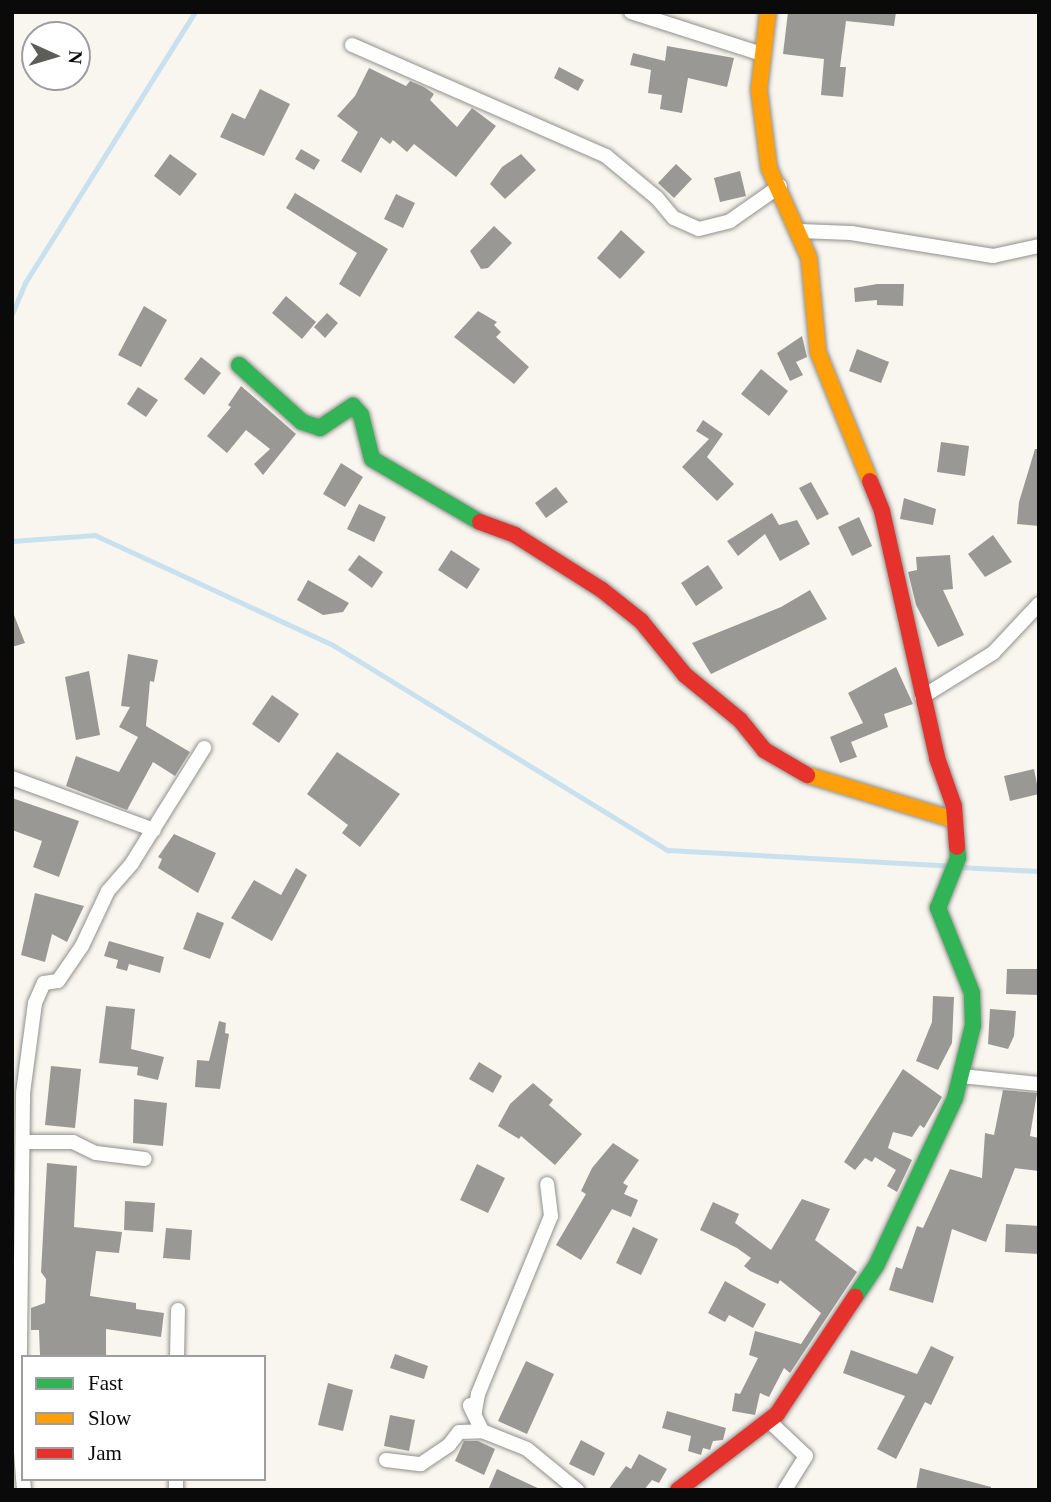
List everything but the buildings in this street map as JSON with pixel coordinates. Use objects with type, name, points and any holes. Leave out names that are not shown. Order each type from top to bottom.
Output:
[{"type":"street","points":[[631,12],[762,54]]},
{"type":"street","points":[[678,1490],[769,1421],[799,1387],[876,1266],[961,1076],[973,1025],[972,993],[938,908],[958,858],[956,820],[922,697],[882,511],[818,352],[809,258],[780,186],[769,169],[762,134],[762,54],[768,12]]},
{"type":"street","points":[[352,45],[606,156],[657,198],[674,218],[699,229],[730,221],[780,186]]},
{"type":"street","points":[[800,231],[851,233],[993,256],[1039,246]]},
{"type":"street","points":[[239,365],[302,422],[320,428],[353,406],[361,415],[372,459],[486,526],[515,535],[602,590],[641,621],[694,683],[740,720],[764,750],[803,774],[857,793],[956,820]]},
{"type":"street","points":[[922,697],[993,653],[1039,604]]},
{"type":"street","points":[[21,1468],[15,1425],[17,1205],[24,1142],[25,1054],[35,1003],[44,984],[58,981],[82,946],[108,891],[154,830],[204,748]]},
{"type":"street","points":[[12,778],[154,830]]},
{"type":"street","points":[[961,1076],[1039,1084]]},
{"type":"street","points":[[24,1142],[73,1142],[96,1153],[145,1159]]},
{"type":"street","points":[[482,1431],[470,1405],[475,1412],[478,1394],[551,1216],[547,1184]]},
{"type":"street","points":[[177,1355],[178,1310]]},
{"type":"street","points":[[769,1421],[806,1456],[785,1490]]},
{"type":"street","points":[[386,1460],[421,1464],[449,1446],[459,1432],[482,1431],[527,1449],[577,1490]]},
{"type":"waterway","points":[[12,314],[25,283],[195,12]]},
{"type":"waterway","points":[[12,541],[95,535],[333,645],[668,850],[951,866]]},
{"type":"waterway","points":[[959,867],[1039,871]]},
{"type":"traffic: fast","points":[[239,365],[302,422],[320,428],[353,406],[361,415],[372,459],[480,522]]},
{"type":"traffic: fast","points":[[855,1297],[876,1266],[955,1098],[973,1025],[972,993],[938,908],[958,858],[957,847]]},
{"type":"traffic: slow","points":[[768,12],[759,90],[769,168],[809,258],[818,352],[870,481]]},
{"type":"traffic: slow","points":[[807,775],[955,820]]},
{"type":"traffic: jam","points":[[870,481],[882,511],[937,758],[954,806],[957,847]]},
{"type":"traffic: jam","points":[[480,522],[515,535],[602,590],[641,621],[685,675],[740,720],[764,750],[807,775]]},
{"type":"traffic: jam","points":[[678,1490],[777,1414],[855,1297]]}]
